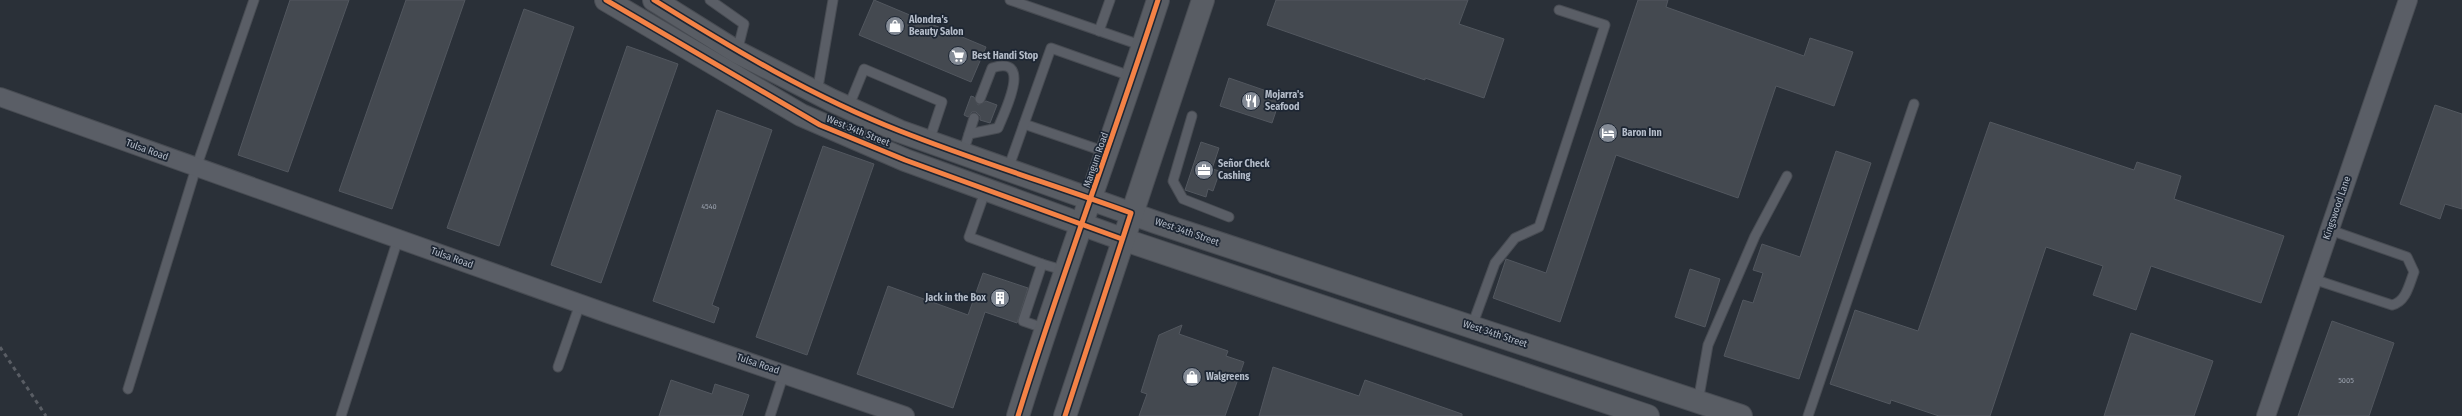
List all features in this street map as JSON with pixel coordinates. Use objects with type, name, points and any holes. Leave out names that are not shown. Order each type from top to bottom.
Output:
[{"type":"main road","name":"West 34th Street","points":[[606,0],[820,125],[905,160],[1122,239],[1648,416]]},
{"type":"main road","name":"West 34th Street","points":[[654,0],[737,52],[832,100],[929,141],[966,144],[1008,169],[1131,213],[1741,416]]},
{"type":"main road","name":"Mangum Road","points":[[1018,416],[1046,329],[1108,152],[1158,0]]},
{"type":"main road","points":[[1065,416],[1122,239],[1203,0]]},
{"type":"main road","points":[[820,125],[832,100]]},
{"type":"street","name":"Kingswood Lane","points":[[2266,416],[2408,0]]},
{"type":"street","name":"Tulsa Road","points":[[0,97],[580,304],[784,373],[905,416]]},
{"type":"lane","points":[[128,389],[196,168],[254,0]]},
{"type":"lane","points":[[710,0],[744,24],[737,52]]},
{"type":"lane","points":[[832,100],[833,0]]},
{"type":"lane","points":[[1010,0],[1143,46]]},
{"type":"lane","points":[[1099,31],[1110,0]]},
{"type":"lane","points":[[1472,326],[1495,263],[1515,238],[1539,227],[1605,25],[1559,10]]},
{"type":"lane","points":[[1008,169],[1051,48],[1133,77]]},
{"type":"lane","points":[[966,144],[998,128],[1015,86],[1014,74],[1009,68],[1000,65],[992,68],[980,99]]},
{"type":"lane","points":[[832,100],[864,69],[942,102],[929,141]]},
{"type":"lane","points":[[1808,416],[1914,104]]},
{"type":"lane","points":[[1192,116],[1173,181],[1183,199],[1229,217]]},
{"type":"lane","points":[[966,144],[974,118]]},
{"type":"lane","points":[[1024,124],[1108,152]]},
{"type":"lane","points":[[1698,402],[1708,345],[1755,236],[1787,176]]},
{"type":"lane","points":[[986,189],[969,237],[1042,264],[1066,271]]},
{"type":"lane","points":[[2313,279],[2392,305],[2399,303],[2404,298],[2414,272],[2407,257],[2330,230]]},
{"type":"lane","points":[[342,416],[398,239]]},
{"type":"lane","points":[[1042,264],[1023,321],[1046,329]]},
{"type":"lane","points":[[558,367],[580,304]]},
{"type":"lane","points":[[770,416],[784,373]]},
{"type":"building","points":[[290,0],[349,0],[288,172],[238,155]]},
{"type":"building","points":[[406,0],[465,0],[392,209],[339,191]]},
{"type":"building","points":[[874,0],[986,47],[971,82],[859,35]]},
{"type":"building","points":[[1276,0],[1468,0],[1459,24],[1504,39],[1484,98],[1425,78],[1425,80],[1267,25]]},
{"type":"building","points":[[1638,0],[1668,0],[1666,7],[1804,56],[1810,38],[1853,52],[1834,106],[1776,86],[1738,198],[1616,155],[1560,322],[1493,298],[1506,259],[1546,273]]},
{"type":"building","points":[[524,9],[574,27],[499,246],[447,228]]},
{"type":"building","points":[[627,46],[678,64],[601,283],[551,265]]},
{"type":"building","name":"Mojarra's Seafood","points":[[1229,78],[1281,96],[1272,123],[1220,106]]},
{"type":"building","points":[[971,96],[974,97],[978,105],[986,101],[997,105],[990,123],[980,120],[980,116],[976,112],[972,112],[968,117],[964,115]]},
{"type":"building","points":[[2435,105],[2462,114],[2462,209],[2445,204],[2440,219],[2400,204]]},
{"type":"building","points":[[717,110],[772,130],[712,305],[719,308],[714,323],[653,301]]},
{"type":"building","points":[[1990,122],[2134,170],[2137,162],[2181,176],[2174,199],[2284,236],[2261,303],[2151,266],[2136,310],[2093,295],[2103,266],[2046,247],[1990,416],[1939,416],[1891,400],[1890,404],[1830,384],[1855,310],[1918,331]]},
{"type":"building","name":"Señor Check Cashing","points":[[1201,142],[1219,148],[1212,169],[1220,171],[1213,191],[1208,189],[1206,197],[1185,190]]},
{"type":"building","points":[[823,146],[874,164],[807,355],[756,337]]},
{"type":"building","points":[[1836,151],[1871,163],[1799,379],[1724,356],[1743,300],[1753,303],[1763,273],[1753,270],[1762,244],[1800,257]]},
{"type":"building","points":[[1690,269],[1720,279],[1705,327],[1675,317]]},
{"type":"building","points":[[983,273],[1028,288],[1017,323],[985,312],[953,408],[857,374],[888,286],[968,315]]},
{"type":"building","points":[[2332,321],[2394,343],[2369,416],[2298,416]]},
{"type":"building","name":"Walgreens","points":[[1182,325],[1179,334],[1228,351],[1226,356],[1244,362],[1225,416],[1139,416],[1147,394],[1141,392],[1159,335]]},
{"type":"building","points":[[2131,333],[2213,361],[2194,416],[2104,416]]},
{"type":"building","points":[[1273,367],[1359,396],[1365,380],[1462,414],[1462,416],[1259,416]]},
{"type":"building","points":[[671,380],[712,394],[715,384],[749,395],[742,416],[659,416]]},
{"type":"railway","points":[[0,347],[46,416]]},
{"type":"cycle path","points":[[606,0],[820,125],[905,160],[1122,239]]},
{"type":"cycle path","points":[[654,0],[774,71],[805,88],[868,118],[957,153],[1131,213],[1065,416]]},
{"type":"cycle path","points":[[1018,416],[1052,311],[1158,0]]},
{"type":"place","name":"Alondra's Beauty Salon","points":[[895,26]]},
{"type":"place","name":"Best Handi Stop","points":[[958,56]]},
{"type":"place","name":"Mojarra's Seafood","points":[[1251,101]]},
{"type":"place","name":"Baron Inn","points":[[1608,133]]},
{"type":"place","name":"Señor Check Cashing","points":[[1204,170]]},
{"type":"place","name":"Jack in the Box","points":[[1000,298]]},
{"type":"place","name":"Walgreens","points":[[1192,377]]}]
